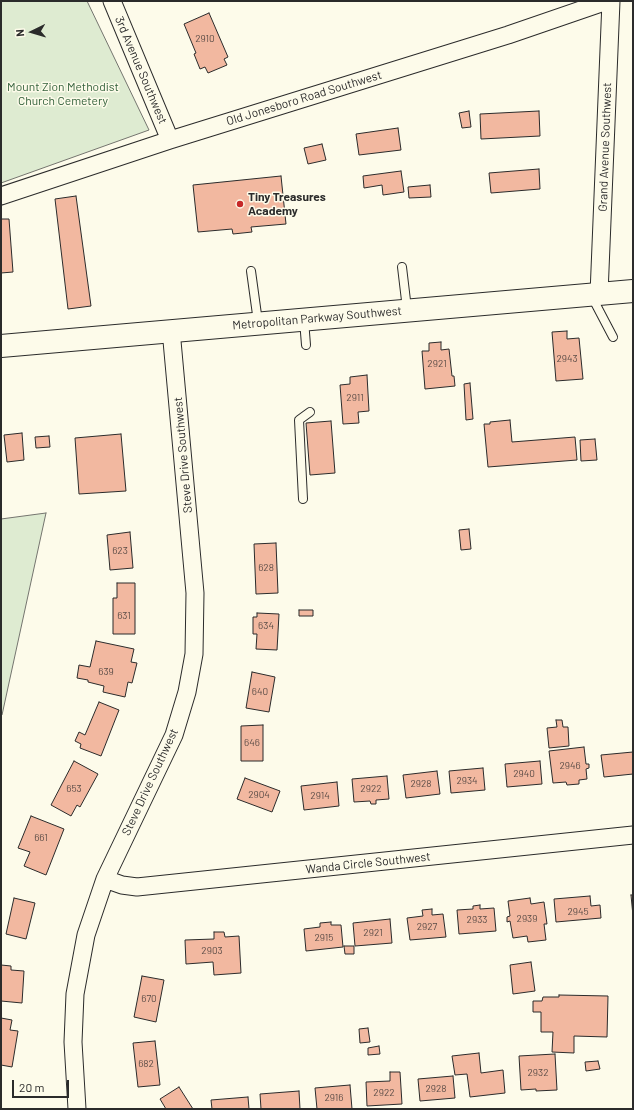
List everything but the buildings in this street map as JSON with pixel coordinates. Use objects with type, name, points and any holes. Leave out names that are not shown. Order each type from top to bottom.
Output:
[{"type":"main road","name":"Metropolitan Parkway Southwest","points":[[1,346],[171,330],[633,291]]},
{"type":"street","name":"3rd Avenue Southwest","points":[[112,1],[170,140]]},
{"type":"street","name":"Old Jonesboro Road Southwest","points":[[1,196],[170,140],[500,38],[607,1]]},
{"type":"street","name":"Grand Avenue Southwest","points":[[595,294],[611,1]]},
{"type":"street","name":"Steve Drive Southwest","points":[[77,1109],[73,1042],[75,994],[86,935],[105,879],[174,735],[187,692],[194,654],[195,593],[171,330]]},
{"type":"street","name":"Wanda Circle Southwest","points":[[105,879],[122,885],[137,887],[633,836]]},
{"type":"lane","points":[[402,267],[407,310]]},
{"type":"lane","points":[[251,271],[258,323]]},
{"type":"lane","points":[[595,294],[613,337]]},
{"type":"lane","points":[[304,319],[306,345]]},
{"type":"lane","points":[[303,499],[298,420],[310,412]]},
{"type":"green space","name":"Mount Zion Methodist Church Cemetery","points":[[1,1],[87,1],[149,130],[1,183]]},
{"type":"green space","points":[[46,513],[2,715],[1,716],[1,519]]},
{"type":"place","name":"Tiny Treasures Academy","points":[[240,204]]}]
